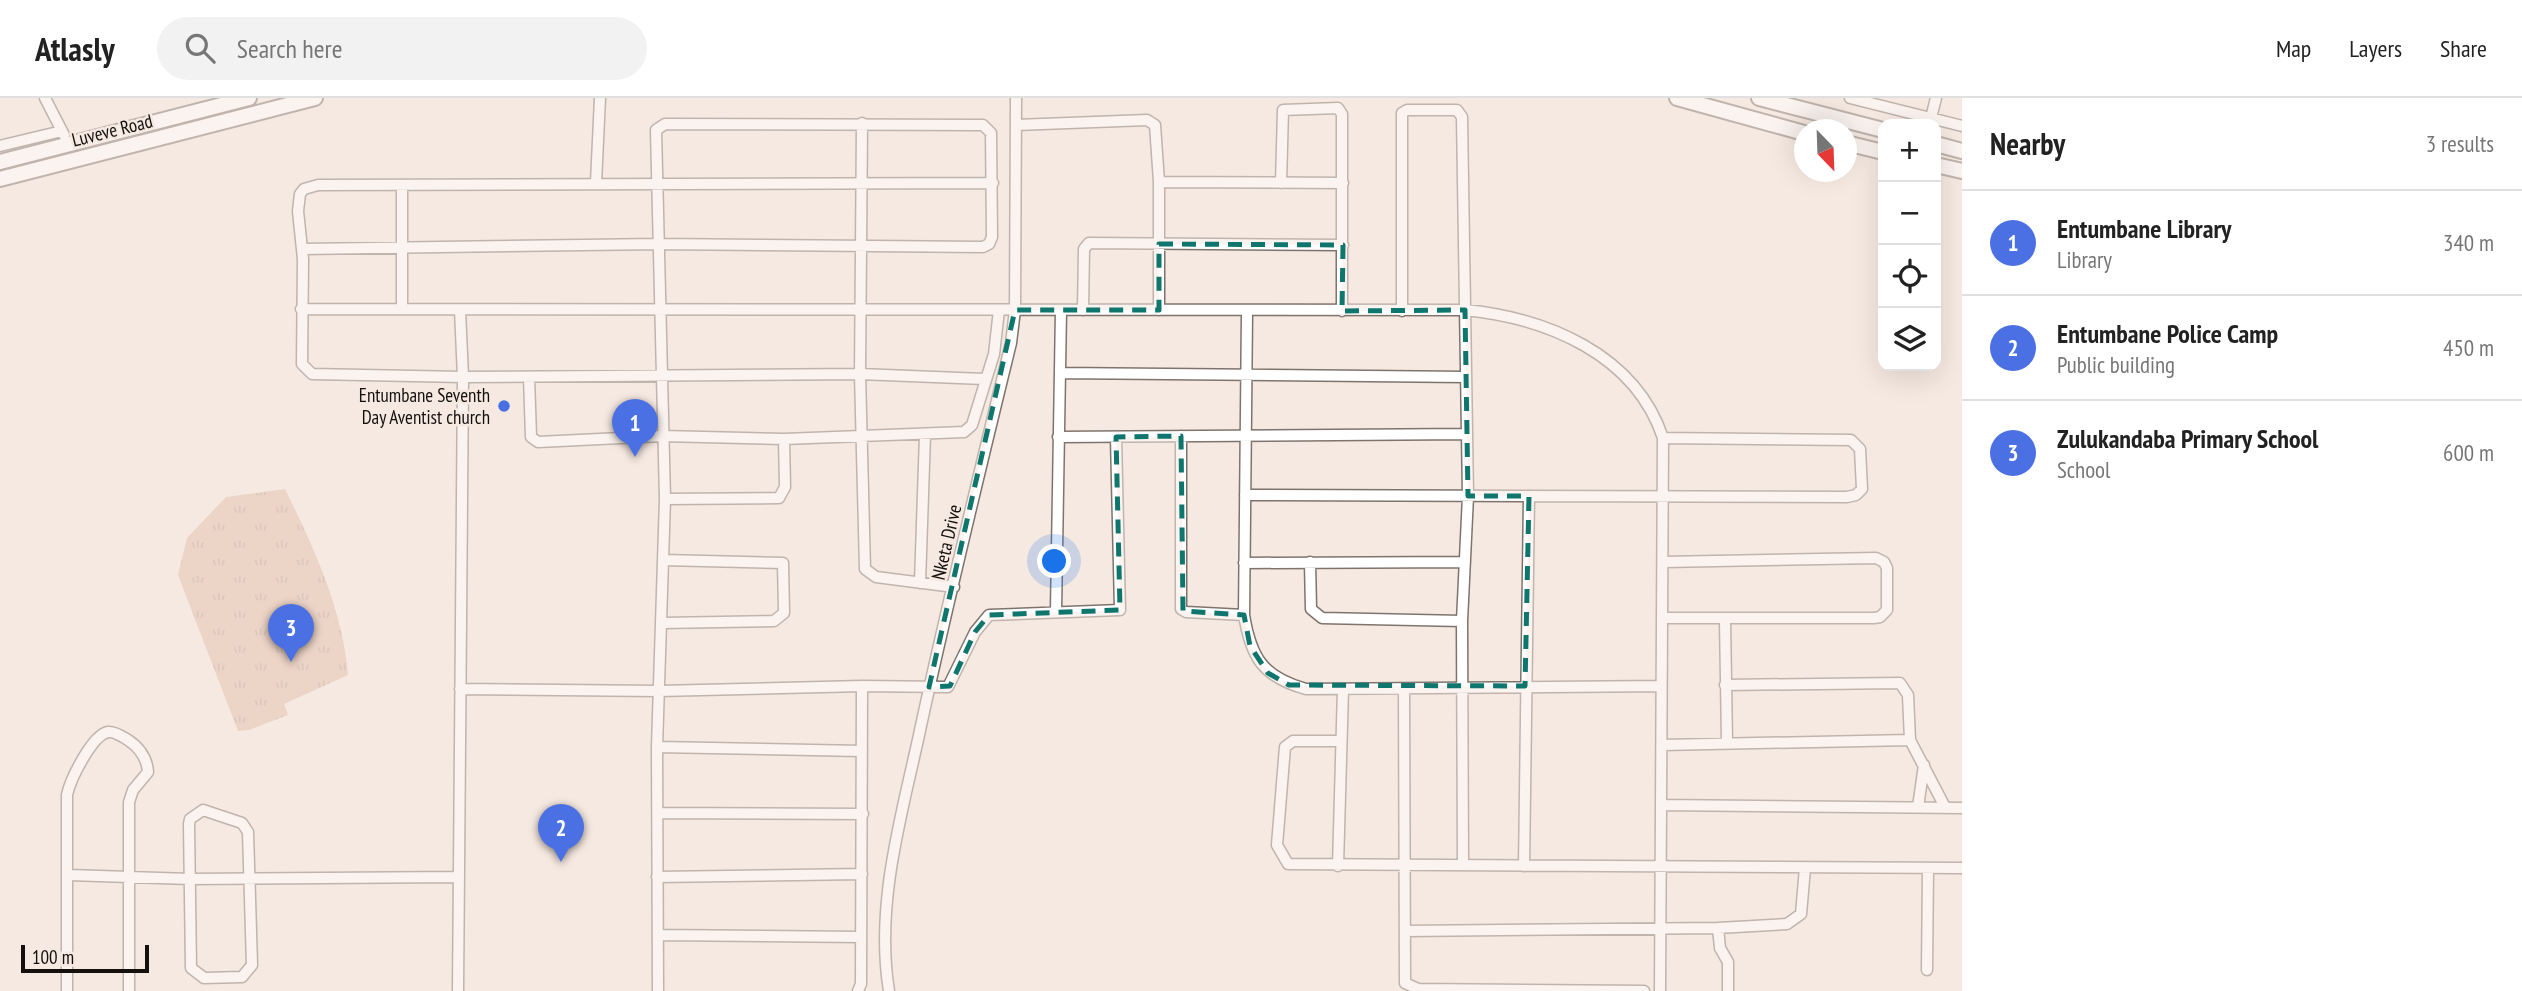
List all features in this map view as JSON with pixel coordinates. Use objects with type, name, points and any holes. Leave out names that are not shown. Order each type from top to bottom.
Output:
[{"type":"street","points":[[0,146],[65,138],[45,98]]},
{"type":"street","name":"Luveve Road","points":[[0,162],[65,138],[249,98]]},
{"type":"street","name":"Luveve Road","points":[[0,179],[315,98]]},
{"type":"street","points":[[596,183],[600,98]]},
{"type":"street","name":"Nketa Drive","points":[[889,991],[885,945],[890,869],[929,687],[1011,343],[1015,310],[1016,98]]},
{"type":"street","points":[[1677,98],[1794,130]]},
{"type":"street","points":[[1759,98],[1878,129]]},
{"type":"street","points":[[1850,98],[1962,126]]},
{"type":"street","points":[[1931,118],[1936,98]]},
{"type":"street","points":[[1281,183],[1283,110],[1335,108],[1342,114],[1342,311]]},
{"type":"street","points":[[1402,311],[1401,117],[1403,111],[1457,110],[1462,117],[1468,496],[1462,621],[1463,864]]},
{"type":"street","points":[[1016,125],[1153,122],[1157,129],[1159,182],[1158,310]]},
{"type":"street","points":[[862,123],[863,310],[860,374],[865,569],[876,578],[954,587]]},
{"type":"street","points":[[302,249],[658,244],[989,244],[992,237],[992,132],[983,125],[658,125],[655,136],[657,183],[658,244],[658,310],[665,499],[657,747],[658,991]]},
{"type":"street","points":[[1941,145],[1962,150]]},
{"type":"street","points":[[1857,146],[1878,151]]},
{"type":"street","points":[[1941,166],[1962,171]]},
{"type":"street","points":[[1159,182],[1343,183]]},
{"type":"street","points":[[984,379],[860,374],[463,377],[312,374],[303,364],[302,249],[298,211],[300,194],[304,189],[318,185],[993,183]]},
{"type":"street","points":[[402,184],[402,309]]},
{"type":"street","points":[[1083,310],[1084,249],[1088,244],[1343,245]]},
{"type":"street","points":[[301,309],[1247,312],[1465,310],[1534,323],[1590,347],[1619,371],[1644,399],[1663,439],[1665,497],[1660,686],[1660,991]]},
{"type":"street","points":[[458,991],[463,377],[460,310]]},
{"type":"street","points":[[529,377],[531,437],[534,442],[662,436],[784,439],[925,435],[970,429],[994,354],[999,310]]},
{"type":"street","points":[[1056,611],[1061,310]]},
{"type":"street","points":[[1247,312],[1244,615],[1250,646],[1268,673],[1307,690],[1464,686],[1660,686]]},
{"type":"street","points":[[1061,373],[1466,377]]},
{"type":"street","points":[[1058,438],[1467,434]]},
{"type":"street","points":[[920,583],[925,435]]},
{"type":"street","points":[[1181,436],[1181,609],[1186,612],[1244,615]]},
{"type":"street","points":[[460,689],[659,691],[950,686],[975,632],[989,615],[1056,611],[1116,612],[1121,608],[1116,437]]},
{"type":"street","points":[[665,499],[779,498],[785,488],[784,439]]},
{"type":"street","points":[[1245,495],[1847,497],[1856,495],[1862,489],[1860,450],[1851,440],[1663,439]]},
{"type":"street","points":[[1524,866],[1529,496]]},
{"type":"street","points":[[1661,618],[1725,620],[1880,617],[1887,610],[1886,568],[1884,562],[1876,558],[1664,562]]},
{"type":"street","points":[[662,623],[774,621],[785,614],[783,563],[663,560]]},
{"type":"street","points":[[1310,562],[1311,608],[1322,618],[1462,621]]},
{"type":"street","points":[[1244,563],[1465,562]]},
{"type":"street","points":[[1725,620],[1727,742]]},
{"type":"street","points":[[1726,685],[1900,682],[1908,695],[1910,740],[1945,807]]},
{"type":"street","points":[[858,991],[861,984],[863,874],[862,686]]},
{"type":"street","points":[[1404,689],[1402,866],[1405,983],[1414,988],[1644,991]]},
{"type":"street","points":[[1338,866],[1343,690]]},
{"type":"street","points":[[67,991],[66,807],[70,782],[98,737],[107,732],[115,733],[132,743],[147,762],[148,772],[133,790],[129,802],[129,991]]},
{"type":"street","points":[[1662,745],[1910,740]]},
{"type":"street","points":[[1340,741],[1293,741],[1285,747],[1277,845],[1288,864],[1962,868]]},
{"type":"street","points":[[657,747],[862,751]]},
{"type":"street","points":[[1918,807],[1924,764]]},
{"type":"street","points":[[1661,805],[1962,808]]},
{"type":"street","points":[[203,810],[246,826],[251,878],[252,965],[242,977],[197,976],[191,968],[190,879],[190,819],[203,810]]},
{"type":"street","points":[[658,813],[863,814]]},
{"type":"street","points":[[1405,930],[1660,926],[1718,928],[1787,924],[1801,914],[1805,868]]},
{"type":"street","points":[[1927,970],[1928,868]]},
{"type":"street","points":[[657,877],[863,874]]},
{"type":"street","points":[[68,875],[190,879],[457,877]]},
{"type":"street","points":[[1718,928],[1720,948],[1728,962],[1728,991]]},
{"type":"street","points":[[659,935],[861,937]]},
{"type":"highlighted area","points":[[1159,244],[1343,245],[1342,311],[1465,310],[1468,496],[1529,496],[1525,686],[1289,685],[1268,673],[1250,646],[1244,615],[1183,611],[1181,436],[1116,437],[1120,610],[989,615],[975,632],[950,686],[929,687],[1015,310],[1159,310]]},
{"type":"green space","points":[[285,489],[325,579],[340,627],[348,675],[284,704],[288,715],[249,730],[238,731],[178,575],[187,538],[226,497]]},
{"type":"place","name":"Entumbane Seventh Day Aventist church","points":[[504,406]]},
{"type":"place","name":"Entumbane Library","points":[[635,457]]},
{"type":"place","name":"Zulukandaba Primary School","points":[[291,662]]},
{"type":"place","name":"Entumbane Police Camp","points":[[561,862]]}]
